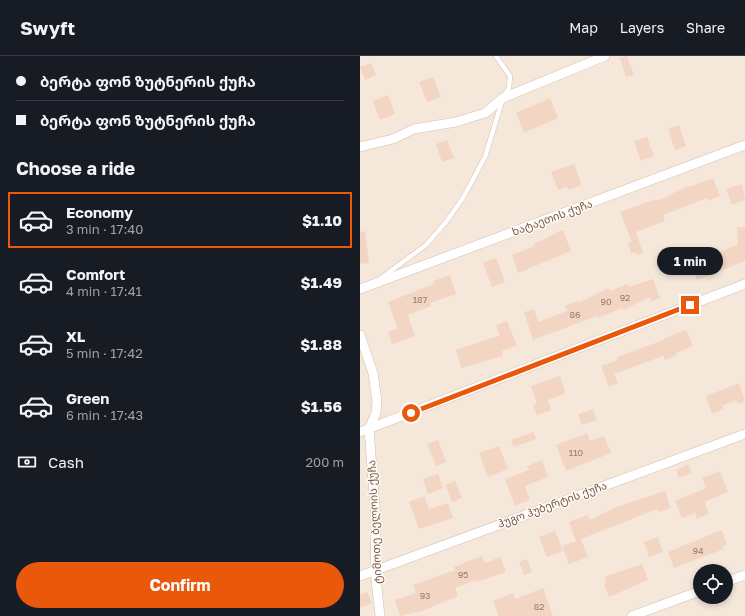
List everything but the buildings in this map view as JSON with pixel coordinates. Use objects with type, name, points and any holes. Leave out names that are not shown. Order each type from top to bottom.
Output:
[{"type":"street","points":[[360,147],[393,139],[414,129],[456,122],[485,113],[503,98],[605,56]]},
{"type":"street","name":"ხატაეთის ქუჩა","points":[[360,289],[745,145]]},
{"type":"street","points":[[360,432],[745,284]]},
{"type":"street","name":"ტიმოთე ბელოის ქუჩა","points":[[360,335],[373,373],[377,401],[376,413],[369,429],[376,521],[375,570],[380,616]]},
{"type":"street","name":"ჰუგო ჰუბერტის ქუჩა","points":[[360,576],[745,434]]},
{"type":"street","points":[[733,579],[745,575]]},
{"type":"street","points":[[632,616],[693,594]]},
{"type":"lane","points":[[375,283],[426,245],[450,216],[475,178],[486,157],[503,98],[510,88],[510,76],[496,56]]},
{"type":"shaded area","points":[[360,56],[745,56],[745,616],[360,616]]},
{"type":"route","points":[[411,413],[690,305]]}]
